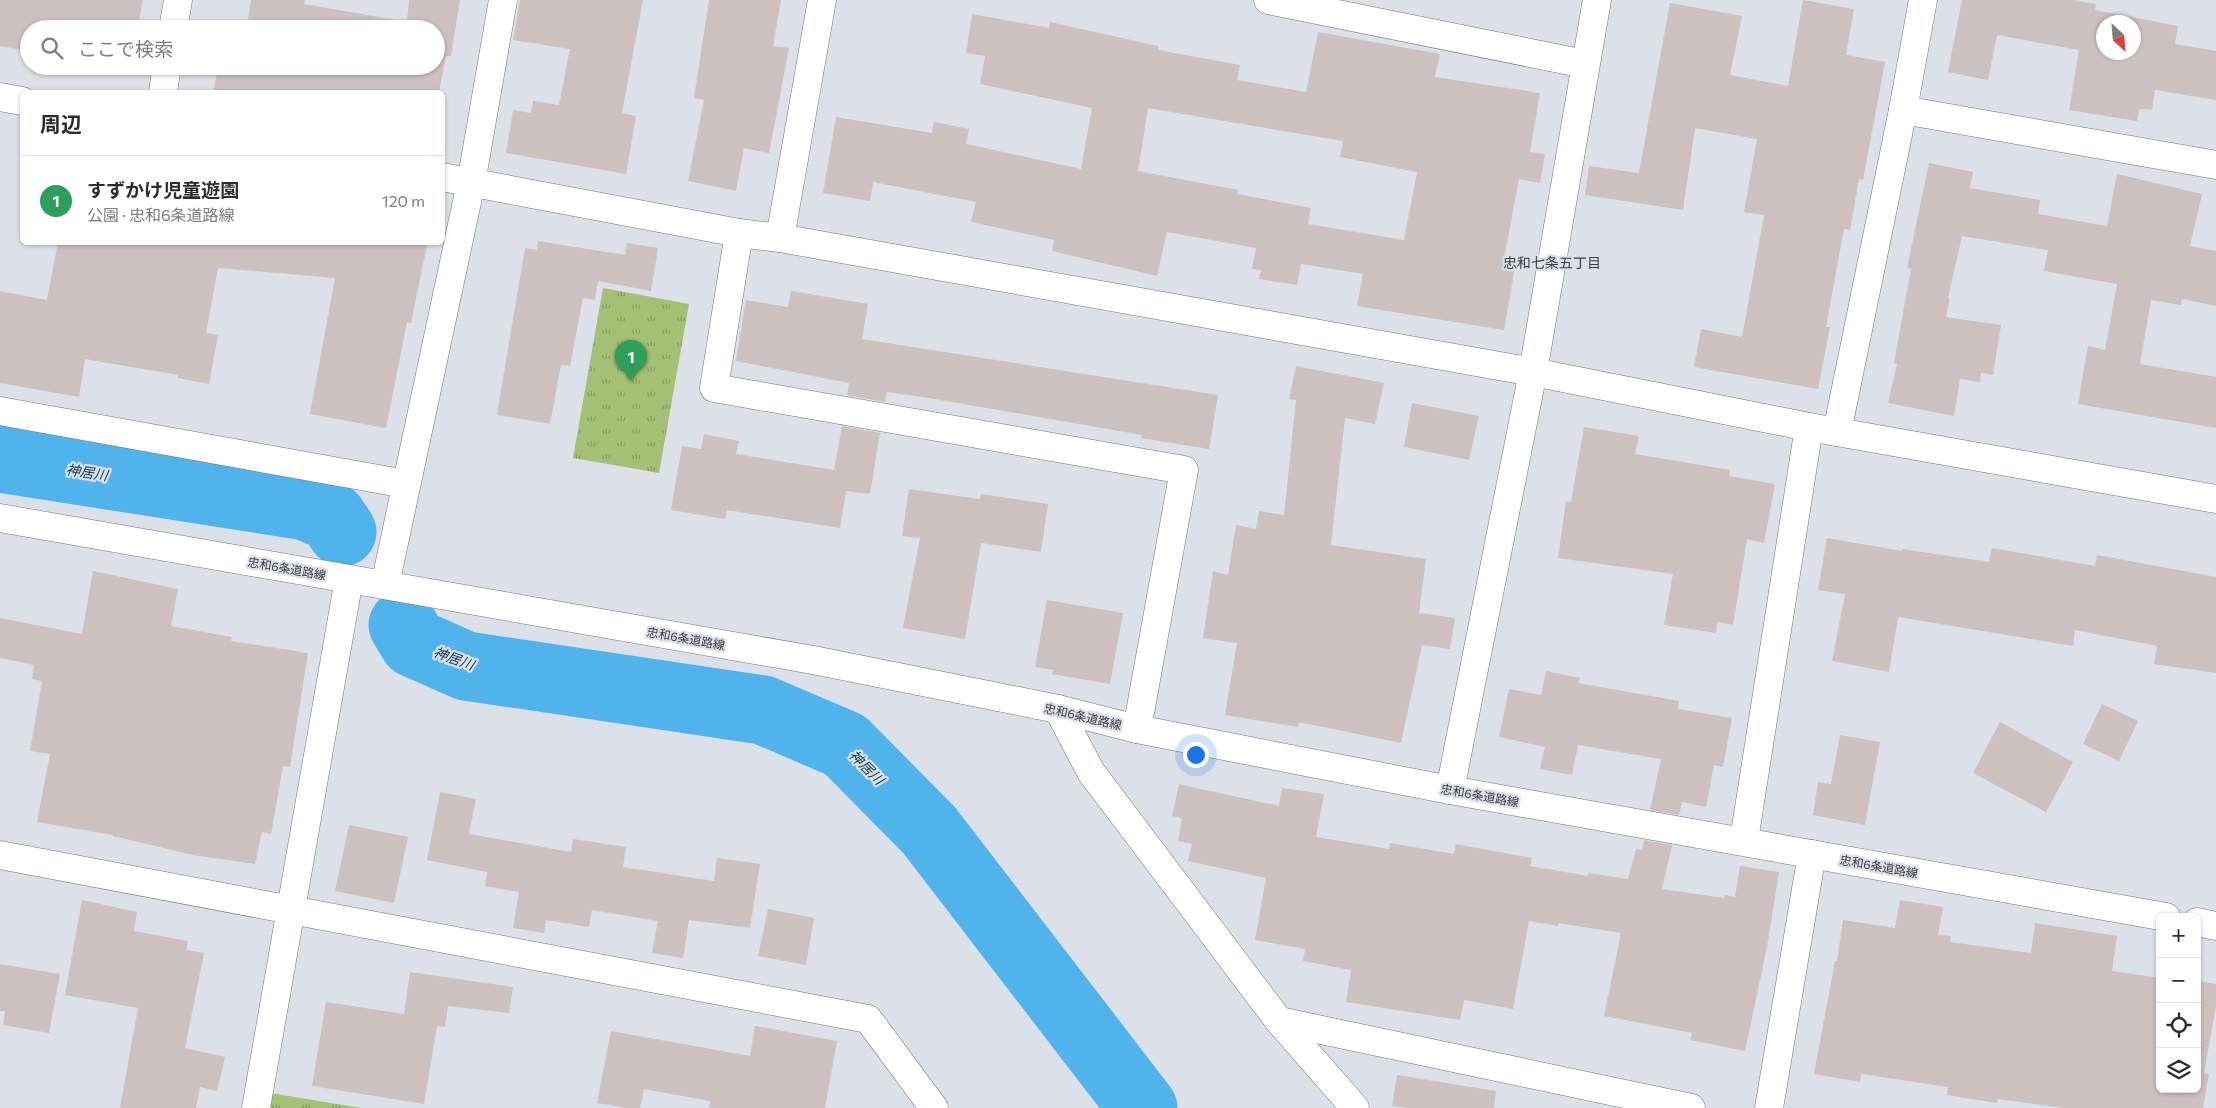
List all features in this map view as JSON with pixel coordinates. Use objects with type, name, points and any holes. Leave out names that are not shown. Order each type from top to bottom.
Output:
[{"type":"street","points":[[175,20],[178,0]]},
{"type":"street","points":[[385,585],[471,183],[503,0]]},
{"type":"street","points":[[780,238],[822,0]]},
{"type":"street","points":[[1268,0],[1585,64]]},
{"type":"street","points":[[1450,790],[1533,372],[1597,0]]},
{"type":"street","points":[[1837,432],[1903,110],[1923,0]]},
{"type":"street","points":[[163,90],[166,75]]},
{"type":"street","points":[[0,96],[20,100]]},
{"type":"street","points":[[1903,110],[2216,165]]},
{"type":"street","points":[[445,178],[740,233],[780,238],[1533,372],[1810,427],[2216,499]]},
{"type":"street","points":[[740,233],[714,388],[1184,470],[1137,729]]},
{"type":"street","points":[[0,411],[406,484]]},
{"type":"street","points":[[1744,840],[1810,427]]},
{"type":"street","name":"忠和6条道路線","points":[[0,518],[813,660],[1058,709],[1137,729],[1450,790],[1744,840],[1812,854],[2156,915]]},
{"type":"street","points":[[256,1108],[349,579]]},
{"type":"street","points":[[1058,709],[1091,772],[1279,1020],[1355,1108]]},
{"type":"street","points":[[1769,1108],[1812,854]]},
{"type":"street","points":[[0,855],[868,1019],[934,1108]]},
{"type":"street","points":[[2201,923],[2216,926]]},
{"type":"street","points":[[1279,1020],[1691,1108]]},
{"type":"green space","points":[[603,288],[689,304],[659,473],[573,458]]},
{"type":"green space","points":[[258,1091],[361,1108],[256,1108]]},
{"type":"building","points":[[0,0],[143,0],[139,20],[20,20],[20,49],[0,46]]},
{"type":"building","points":[[251,0],[305,0],[304,4],[396,20],[248,20]]},
{"type":"building","points":[[409,0],[460,0],[451,56],[446,56],[445,61],[445,20],[407,20]]},
{"type":"building","points":[[520,0],[643,0],[622,113],[636,116],[626,174],[506,153],[513,110],[531,113],[533,101],[559,105],[570,49],[513,40]]},
{"type":"building","points":[[709,0],[781,0],[773,46],[789,48],[769,153],[744,148],[736,191],[688,181],[704,100],[694,98]]},
{"type":"building","points":[[1803,0],[1854,9],[1846,55],[1885,62],[1863,180],[1859,179],[1850,230],[1844,229],[1826,327],[1830,327],[1818,389],[1694,367],[1701,329],[1742,337],[1764,215],[1744,212],[1757,139],[1695,128],[1683,210],[1585,195],[1589,166],[1639,173],[1670,3],[1742,16],[1730,75],[1788,86]]},
{"type":"building","points":[[1962,0],[2073,0],[2096,4],[2095,10],[2121,15],[2096,15],[2096,60],[2141,60],[2141,19],[2178,26],[2175,44],[2216,51],[2216,100],[2155,90],[2152,110],[2139,109],[2137,121],[2069,110],[2079,50],[1997,35],[1988,80],[1948,72]]},
{"type":"building","points":[[972,14],[1049,28],[1050,22],[1158,46],[1158,50],[1240,65],[1237,80],[1306,92],[1318,32],[1440,54],[1435,77],[1540,93],[1530,152],[1545,154],[1540,183],[1519,179],[1504,259],[1516,261],[1504,330],[1357,306],[1363,274],[1301,264],[1297,285],[1259,279],[1261,270],[1252,269],[1256,248],[1167,232],[1157,276],[1052,251],[1054,240],[971,222],[976,202],[873,182],[870,201],[823,193],[836,117],[932,133],[934,122],[969,129],[966,144],[1081,169],[1092,108],[980,84],[985,56],[966,53]],"holes":[[[1148,108],[1343,141],[1340,157],[1417,172],[1404,240],[1308,224],[1311,208],[1237,194],[1238,190],[1138,171]]]},
{"type":"building","points":[[217,75],[442,75],[439,90],[213,90]]},
{"type":"building","points":[[1929,163],[1973,172],[1970,188],[2040,200],[2038,214],[2107,226],[2117,174],[2202,194],[2190,246],[2216,251],[2216,306],[2182,299],[2181,305],[2151,300],[2140,364],[2216,377],[2216,428],[2078,404],[2088,346],[2105,350],[2117,284],[2044,271],[2048,250],[1962,236],[1948,298],[1950,298],[1946,317],[2001,325],[1993,375],[1981,373],[1980,382],[1960,379],[1954,416],[1888,403],[1897,364],[1894,363],[1911,269],[1907,268]]},
{"type":"building","points":[[538,241],[625,255],[627,243],[658,248],[651,291],[598,281],[595,300],[583,298],[570,366],[561,365],[550,424],[497,415],[525,248],[537,250]]},
{"type":"building","points":[[57,245],[427,245],[411,323],[407,322],[386,428],[310,414],[335,278],[218,268],[206,333],[218,335],[209,384],[178,378],[178,375],[85,359],[79,397],[0,383],[0,291],[47,300]]},
{"type":"building","points":[[791,291],[868,304],[862,339],[1218,395],[1209,449],[1141,438],[1142,435],[929,398],[887,392],[885,402],[847,395],[849,383],[736,361],[746,300],[788,307]]},
{"type":"building","points":[[1296,366],[1384,383],[1375,424],[1345,418],[1331,545],[1426,559],[1419,613],[1455,618],[1450,649],[1422,645],[1401,743],[1299,722],[1298,727],[1225,715],[1237,643],[1203,638],[1213,571],[1228,575],[1236,525],[1256,529],[1259,511],[1284,515],[1296,400],[1289,399]]},
{"type":"building","points":[[1412,403],[1479,416],[1469,460],[1404,447]]},
{"type":"building","points":[[842,426],[880,433],[870,494],[846,491],[840,528],[727,510],[725,519],[671,510],[682,446],[701,449],[704,434],[739,441],[736,454],[834,470]]},
{"type":"building","points":[[1584,427],[1639,436],[1635,454],[1730,470],[1729,476],[1775,484],[1764,543],[1747,539],[1733,625],[1717,622],[1716,633],[1664,625],[1673,574],[1558,558],[1566,501],[1571,502]]},
{"type":"building","points":[[909,489],[980,499],[981,494],[1048,504],[1041,552],[981,543],[965,639],[903,628],[920,538],[902,536]]},
{"type":"building","points":[[1827,538],[1902,551],[1902,549],[1989,562],[1992,548],[2095,566],[2097,555],[2216,577],[2216,673],[2154,664],[2157,646],[2075,630],[2073,646],[1898,617],[1889,672],[1832,661],[1845,594],[1818,590]]},
{"type":"building","points":[[93,571],[178,589],[171,626],[232,637],[231,641],[308,653],[290,767],[283,766],[271,834],[262,832],[255,864],[193,855],[113,835],[37,822],[50,754],[30,751],[42,681],[32,679],[34,665],[0,658],[0,618],[82,634]]},
{"type":"building","points":[[1047,600],[1123,613],[1110,684],[1052,674],[1053,670],[1035,667]]},
{"type":"building","points":[[1546,671],[1580,678],[1578,683],[1679,701],[1678,709],[1732,718],[1723,767],[1714,765],[1706,807],[1682,802],[1679,815],[1650,810],[1661,759],[1578,745],[1572,775],[1540,769],[1545,747],[1499,737],[1509,689],[1541,695]]},
{"type":"building","points":[[2102,704],[2138,721],[2119,761],[2083,744]]},
{"type":"building","points":[[2000,722],[2073,762],[2046,812],[1973,773]]},
{"type":"building","points":[[1840,735],[1880,742],[1865,825],[1813,815],[1818,782],[1831,784]]},
{"type":"building","points":[[1179,784],[1279,806],[1282,788],[1324,794],[1316,837],[1389,849],[1390,843],[1454,854],[1456,844],[1532,858],[1530,866],[1588,876],[1588,873],[1628,879],[1636,849],[1642,850],[1644,840],[1672,845],[1662,889],[1724,898],[1725,895],[1735,897],[1740,866],[1779,872],[1767,947],[1745,1051],[1690,1040],[1692,1033],[1604,1016],[1621,933],[1558,923],[1558,926],[1529,921],[1513,1009],[1464,1000],[1460,1020],[1346,1002],[1351,970],[1303,961],[1305,949],[1255,940],[1266,878],[1188,861],[1192,844],[1178,841],[1182,818],[1172,816]]},
{"type":"building","points":[[440,792],[476,799],[469,834],[571,852],[573,839],[626,847],[623,867],[714,881],[717,858],[760,864],[750,928],[689,920],[683,958],[652,953],[658,921],[592,910],[589,927],[546,920],[544,933],[513,928],[519,892],[485,886],[487,872],[427,860]]},
{"type":"building","points":[[349,825],[408,837],[394,903],[335,891]]},
{"type":"building","points":[[82,900],[137,912],[134,931],[188,941],[186,950],[204,953],[185,1048],[225,1057],[217,1091],[200,1087],[196,1108],[120,1108],[138,1008],[65,995]]},
{"type":"building","points":[[1900,900],[1943,907],[1938,935],[1951,936],[1950,942],[2031,953],[2035,923],[2117,936],[2112,971],[2156,977],[2156,1093],[2201,1093],[2201,982],[2216,984],[2216,1006],[2204,1073],[2209,1074],[2203,1108],[2064,1108],[1998,1099],[1997,1103],[1947,1095],[1948,1087],[1861,1074],[1860,1082],[1814,1074],[1835,961],[1837,961],[1843,920],[1895,928]]},
{"type":"building","points":[[768,909],[814,918],[806,965],[758,956]]},
{"type":"building","points":[[0,964],[60,974],[49,1033],[3,1025],[5,1011],[0,1011]]},
{"type":"building","points":[[410,972],[513,987],[509,1013],[448,1006],[445,1027],[437,1026],[424,1104],[312,1086],[326,1002],[404,1014]]},
{"type":"building","points":[[755,1026],[837,1041],[825,1108],[709,1108],[710,1101],[644,1089],[640,1108],[626,1108],[597,1103],[611,1031],[750,1056]]},
{"type":"building","points":[[1397,1075],[1496,1091],[1494,1108],[1407,1108],[1392,1106]]},
{"type":"waterway","name":"神居川","points":[[0,458],[306,506],[332,517],[342,532]]},
{"type":"waterway","name":"神居川","points":[[403,625],[414,643],[466,666],[763,710],[845,745],[929,830],[1143,1108]]},
{"type":"place","name":"すずかけ児童遊園","points":[[631,381]]},
{"type":"district","name":"忠和七条五丁目","points":[[1552,262]]}]
